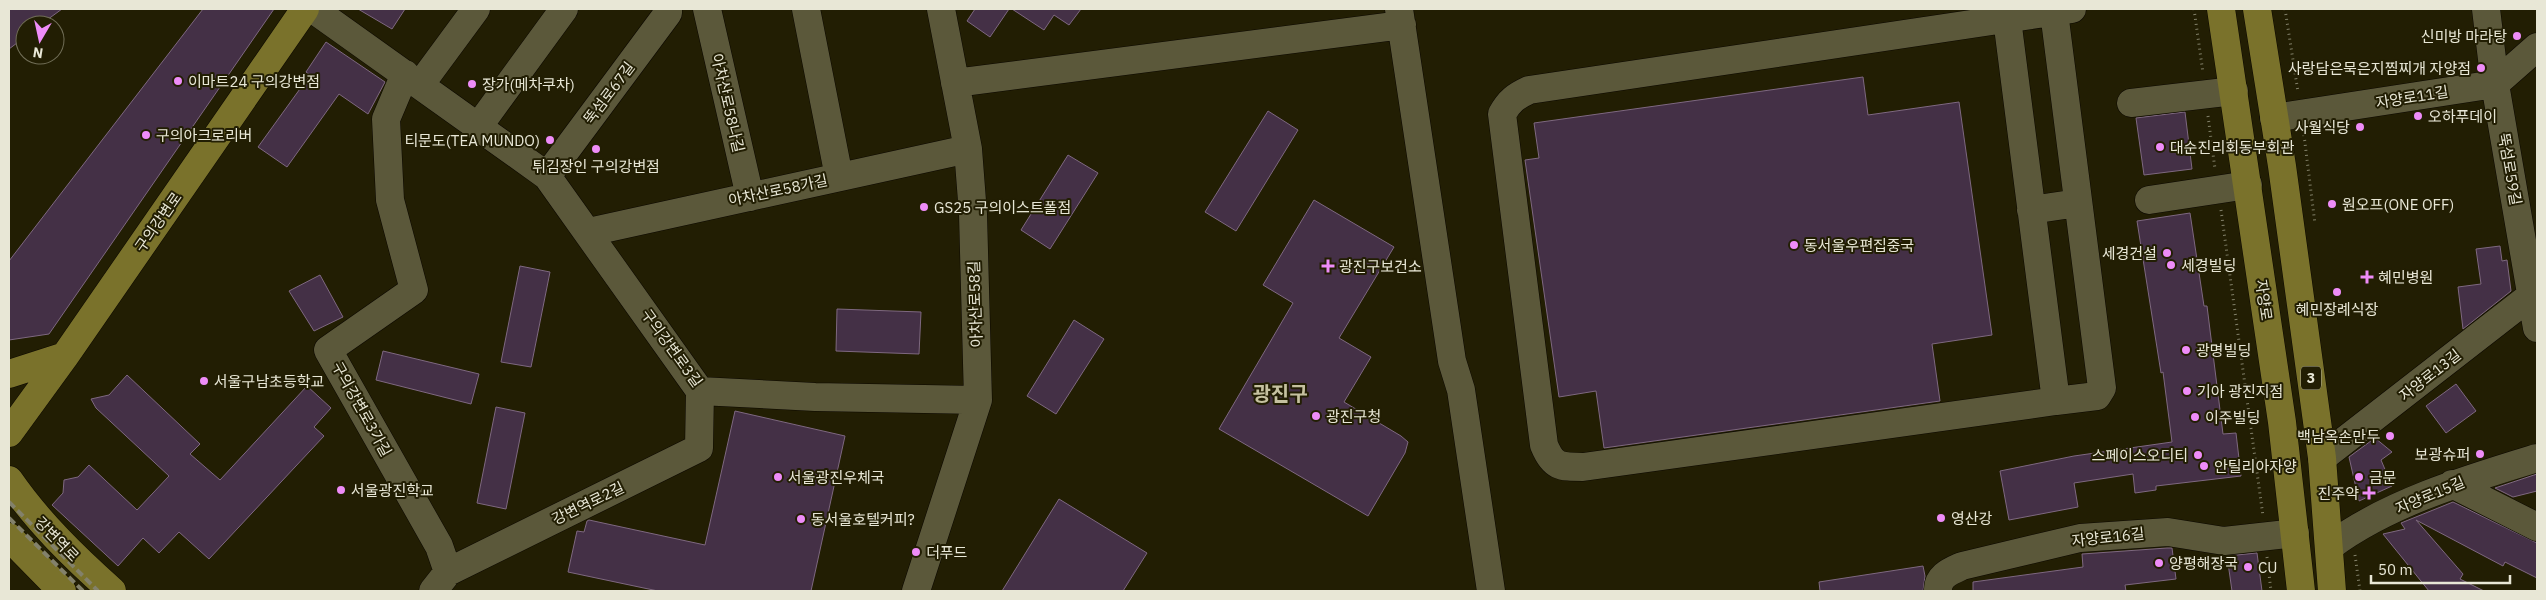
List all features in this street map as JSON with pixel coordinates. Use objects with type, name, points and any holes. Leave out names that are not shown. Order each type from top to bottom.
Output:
[{"type":"main road","name":"구의강변로","points":[[9,433],[65,356],[305,9]]},
{"type":"main road","name":"자양로","points":[[2221,9],[2282,422],[2300,584]]},
{"type":"main road","name":"3","points":[[2257,9],[2322,458],[2330,570]]},
{"type":"main road","points":[[9,374],[65,356]]},
{"type":"main road","name":"강변역로","points":[[9,480],[30,510],[77,560],[112,591]]},
{"type":"main road","points":[[9,537],[62,591]]},
{"type":"main road","points":[[2300,584],[2330,570]]},
{"type":"street","name":"구의강변로3길","points":[[313,9],[547,176],[589,232],[700,391],[816,397],[978,400]]},
{"type":"street","points":[[412,80],[476,9]]},
{"type":"street","points":[[478,127],[564,9]]},
{"type":"street","name":"아차산로58나길","points":[[706,9],[750,197]]},
{"type":"street","points":[[806,9],[839,177]]},
{"type":"street","name":"아차산로58길","points":[[916,591],[978,400],[968,149],[941,9]]},
{"type":"street","name":"뚝섬로59길","points":[[2486,9],[2495,84],[2535,293],[2537,328]]},
{"type":"street","name":"뚝섬로67길","points":[[547,176],[674,10]]},
{"type":"street","points":[[2063,10],[2078,203],[2102,388],[2097,396],[1583,467],[1558,466],[1549,458],[1544,445],[1505,149],[1502,114],[1507,104],[1516,96],[1530,90],[2063,10]]},
{"type":"street","points":[[955,83],[1400,17],[1452,361],[1461,390],[1491,591]]},
{"type":"street","points":[[2006,19],[2056,401]]},
{"type":"street","points":[[2495,84],[2537,47]]},
{"type":"street","name":"구의강변로3가길","points":[[412,80],[386,119],[390,200],[414,290],[328,350],[439,546],[440,582]]},
{"type":"street","name":"자양로11길","points":[[2274,118],[2495,84]]},
{"type":"street","points":[[2131,103],[2234,91]]},
{"type":"street","name":"아차산로58가길","points":[[589,232],[968,149]]},
{"type":"street","points":[[2149,200],[2248,185]]},
{"type":"street","points":[[2030,210],[2078,203]]},
{"type":"street","name":"자양로13길","points":[[2322,458],[2535,293]]},
{"type":"street","name":"강변역로2길","points":[[440,582],[699,448],[700,391]]},
{"type":"street","name":"자양로15길","points":[[2330,570],[2351,530],[2452,484],[2537,458]]},
{"type":"street","points":[[2452,484],[2537,527]]},
{"type":"street","name":"자양로16길","points":[[1938,591],[1937,586],[1946,574],[1962,566],[2080,538],[2162,532],[2224,541],[2295,533]]},
{"type":"path","points":[[2194,9],[2271,591]]},
{"type":"building","points":[[9,9],[62,9],[54,15],[15,15],[15,44],[9,49]]},
{"type":"building","name":"구의아크로리버","points":[[203,9],[274,9],[49,334],[9,340],[9,261]]},
{"type":"building","points":[[358,9],[405,9],[392,29]]},
{"type":"building","points":[[975,9],[1009,9],[990,37],[967,21]]},
{"type":"building","points":[[1012,9],[1081,9],[1069,25],[1054,15],[1044,30]]},
{"type":"building","points":[[326,42],[385,82],[368,114],[339,94],[287,167],[258,147],[310,75],[306,72]]},
{"type":"building","name":"동서울우편집중국","points":[[1863,77],[1868,115],[1959,102],[1992,335],[1932,344],[1940,401],[1604,448],[1596,391],[1559,397],[1525,160],[1539,158],[1534,123]]},
{"type":"building","points":[[1268,111],[1298,130],[1236,231],[1205,212]]},
{"type":"building","points":[[2185,112],[2192,169],[2144,175],[2136,118]]},
{"type":"building","points":[[1068,155],[1098,173],[1050,249],[1021,230]]},
{"type":"building","points":[[1314,200],[1394,247],[1339,338],[1371,357],[1344,402],[1408,442],[1405,453],[1368,516],[1219,429],[1293,303],[1263,285]]},
{"type":"building","points":[[2190,213],[2204,306],[2207,306],[2223,434],[2236,433],[2241,476],[2156,486],[2156,490],[2135,493],[2133,474],[2074,483],[2078,507],[2009,520],[2000,471],[2074,456],[2172,442],[2163,372],[2161,373],[2137,221]]},
{"type":"building","points":[[2500,246],[2502,261],[2507,260],[2511,291],[2463,329],[2458,287],[2481,284],[2476,249]]},
{"type":"building","points":[[520,266],[550,272],[531,367],[501,362]]},
{"type":"building","points":[[320,275],[343,317],[314,331],[289,291]]},
{"type":"building","points":[[837,309],[921,312],[919,354],[836,351]]},
{"type":"building","points":[[1074,320],[1104,339],[1056,414],[1027,396]]},
{"type":"building","points":[[383,351],[479,374],[471,404],[376,380]]},
{"type":"building","points":[[127,375],[200,444],[190,454],[220,480],[307,386],[331,408],[314,427],[324,436],[209,559],[179,532],[159,553],[143,538],[118,566],[52,505],[63,493],[64,480],[78,477],[89,465],[137,510],[169,476],[96,408],[91,399],[109,395]]},
{"type":"building","points":[[2456,384],[2476,411],[2446,433],[2426,406]]},
{"type":"building","points":[[496,407],[525,413],[506,509],[477,503]]},
{"type":"building","name":"서울광진우체국","points":[[735,411],[845,436],[811,591],[658,591],[568,572],[577,531],[584,532],[589,520],[705,545]]},
{"type":"building","points":[[2375,438],[2392,452],[2381,460],[2392,486],[2359,501],[2349,457]]},
{"type":"building","points":[[2537,474],[2537,491],[2513,497],[2495,488]]},
{"type":"building","points":[[1059,499],[1147,553],[1123,591],[1002,591]]},
{"type":"building","points":[[2453,502],[2537,543],[2537,578],[2505,562],[2503,566],[2416,520],[2463,574],[2460,579],[2484,591],[2429,591],[2383,534],[2405,529],[2401,523]]},
{"type":"building","points":[[2172,548],[2176,579],[2125,585],[2126,591],[1973,591],[1973,582],[2083,567],[2082,554]]},
{"type":"building","points":[[2257,553],[2262,591],[2232,591],[2227,556]]},
{"type":"building","points":[[1923,566],[1925,576],[1923,591],[1820,591],[1819,582]]},
{"type":"railway","points":[[9,502],[98,591]]},
{"type":"railway","points":[[9,518],[83,591]]},
{"type":"place","name":"신미방 마라탕","points":[[2517,36]]},
{"type":"place","name":"사랑담은묵은지찜찌개 자양점","points":[[2481,68]]},
{"type":"place","name":"이마트24 구의강변점","points":[[178,81]]},
{"type":"place","name":"장가(메차쿠차)","points":[[472,84]]},
{"type":"place","name":"오하푸데이","points":[[2418,116]]},
{"type":"place","name":"사월식당","points":[[2360,127]]},
{"type":"place","name":"구의아크로리버","points":[[146,135]]},
{"type":"place","name":"티문도(TEA MUNDO)","points":[[550,140]]},
{"type":"place","name":"대순진리회동부회관","points":[[2160,147]]},
{"type":"place","name":"튀김장인 구의강변점","points":[[596,149]]},
{"type":"place","name":"원오프(ONE OFF)","points":[[2332,204]]},
{"type":"place","name":"GS25 구의이스트폴점","points":[[924,207]]},
{"type":"place","name":"동서울우편집중국","points":[[1794,245]]},
{"type":"place","name":"세경건설","points":[[2167,253]]},
{"type":"place","name":"세경빌딩","points":[[2171,265]]},
{"type":"place","name":"광진구보건소","points":[[1328,266]]},
{"type":"place","name":"혜민병원","points":[[2367,277]]},
{"type":"place","name":"혜민장례식장","points":[[2337,292]]},
{"type":"place","name":"광명빌딩","points":[[2186,350]]},
{"type":"place","name":"서울구남초등학교","points":[[204,381]]},
{"type":"place","name":"기아 광진지점","points":[[2187,391]]},
{"type":"place","name":"광진구청","points":[[1316,416]]},
{"type":"place","name":"이주빌딩","points":[[2195,417]]},
{"type":"place","name":"백남옥손만두","points":[[2390,436]]},
{"type":"place","name":"보광슈퍼","points":[[2480,454]]},
{"type":"place","name":"스페이스오디티","points":[[2198,455]]},
{"type":"place","name":"안틸리아자양","points":[[2204,466]]},
{"type":"place","name":"서울광진우체국","points":[[778,477]]},
{"type":"place","name":"금문","points":[[2359,477]]},
{"type":"place","name":"서울광진학교","points":[[341,490]]},
{"type":"place","name":"진주약","points":[[2369,493]]},
{"type":"place","name":"영산강","points":[[1941,518]]},
{"type":"place","name":"동서울호텔커피?","points":[[801,519]]},
{"type":"place","name":"더푸드","points":[[916,552]]},
{"type":"place","name":"양평해장국","points":[[2159,563]]},
{"type":"place","name":"CU","points":[[2248,567]]},
{"type":"district","name":"광진구","points":[[1280,393]]}]
